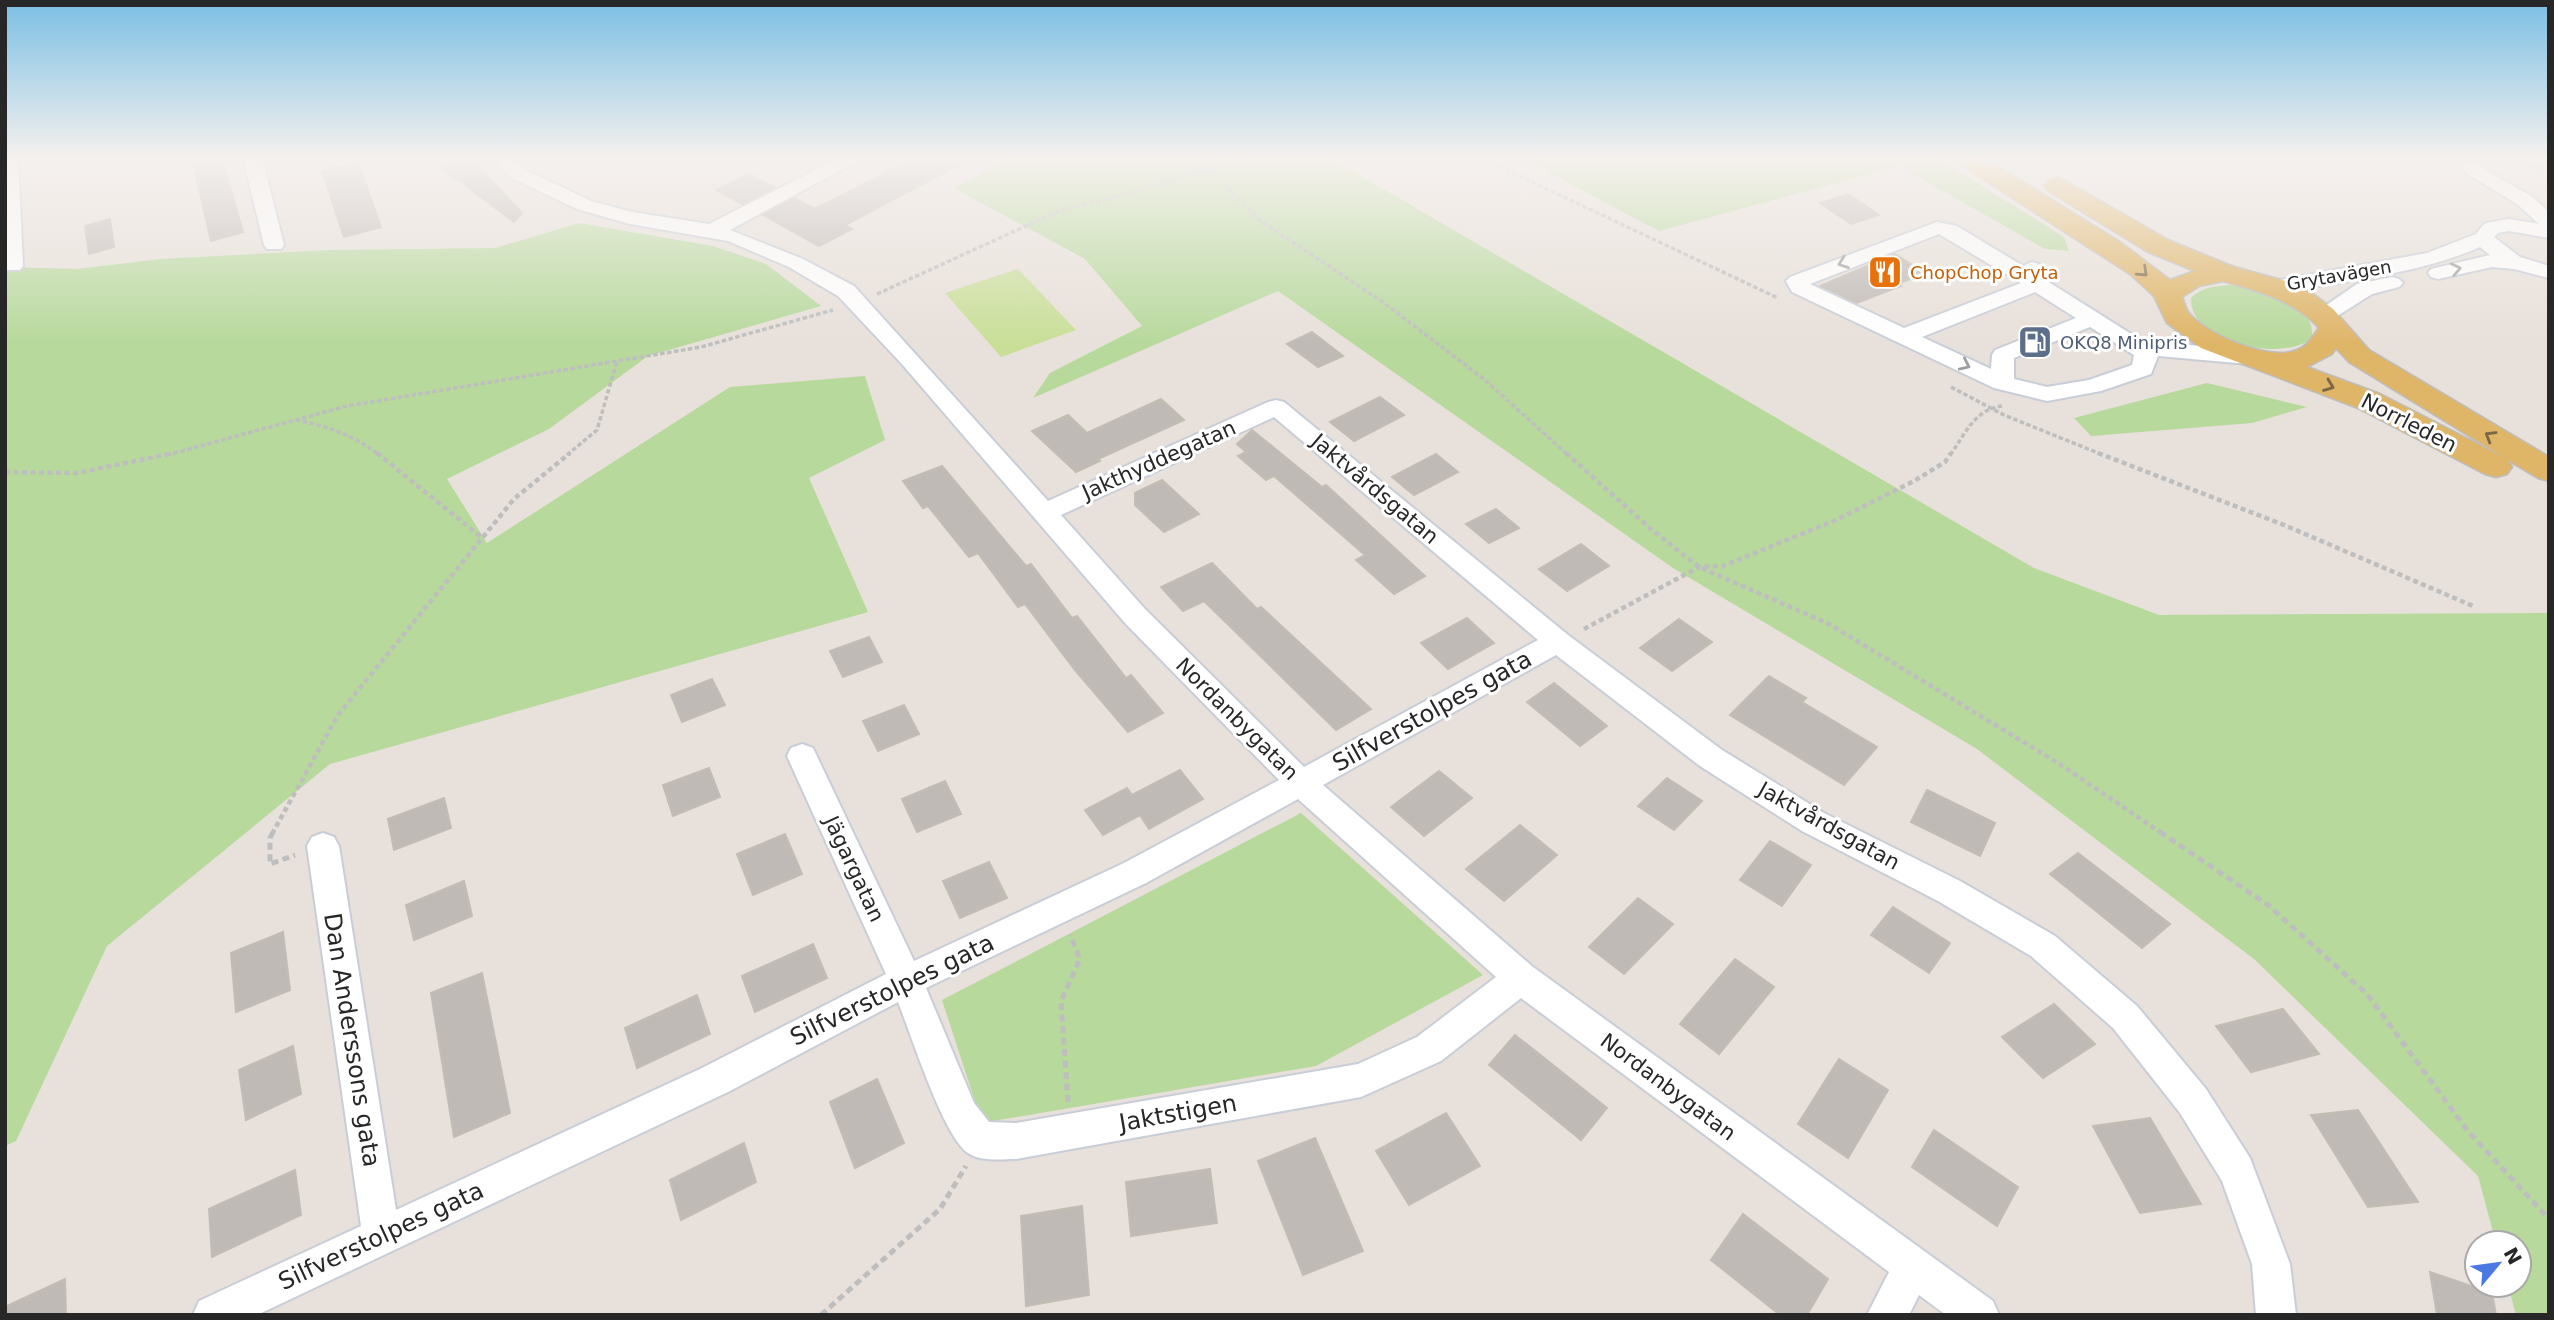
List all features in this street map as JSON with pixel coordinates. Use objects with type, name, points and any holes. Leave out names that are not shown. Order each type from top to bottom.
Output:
[{"type":"main road","points":[[2065,220],[2133,262],[2171,305],[2190,280],[2224,273]]},
{"type":"main road","points":[[2114,220],[2158,246],[2224,273]]},
{"type":"main road","name":"Norrleden","points":[[2224,273],[2275,287],[2304,301],[2328,322],[2359,356],[2549,471]]},
{"type":"main road","name":"Norrleden","points":[[2171,305],[2211,342],[2370,401],[2549,495]]},
{"type":"main road","points":[[2257,359],[2294,360],[2316,354],[2329,340],[2328,322]]},
{"type":"street","points":[[11,220],[13,266]]},
{"type":"street","points":[[268,220],[274,245]]},
{"type":"street","name":"Nordanbygatan","points":[[640,220],[712,231],[754,244],[796,263],[846,291],[909,358],[1135,616],[1301,783],[1521,978],[1979,1315]]},
{"type":"street","points":[[712,231],[734,220]]},
{"type":"street","points":[[1963,220],[2029,261],[2037,284]]},
{"type":"street","points":[[2512,220],[2509,225],[2549,232]]},
{"type":"street","name":"Grytavägen","points":[[2275,287],[2348,275],[2458,251],[2483,238],[2491,228],[2509,225]]},
{"type":"street","points":[[2171,305],[2150,351],[2143,369],[2093,386],[2047,394],[2002,383],[1800,287],[1797,281],[1937,228],[1950,230],[2092,319],[2150,351],[2257,359]]},
{"type":"street","points":[[2483,238],[2495,251],[2545,274]]},
{"type":"street","name":"Grytavägen","points":[[2328,322],[2365,289],[2492,261],[2515,262]]},
{"type":"street","points":[[1903,336],[2037,284]]},
{"type":"street","points":[[2002,383],[2003,355],[2092,319]]},
{"type":"street","name":"Jakthyddegatan","points":[[1043,513],[1276,407]]},
{"type":"street","name":"Jaktvårdsgatan","points":[[1276,407],[1558,642],[1712,758],[1813,822],[1949,891],[2043,946],[2125,1017],[2193,1101],[2237,1171],[2271,1264],[2276,1315]]},
{"type":"street","name":"Silfverstolpes gata","points":[[213,1315],[715,1080],[906,981],[1135,873],[1558,642]]},
{"type":"street","name":"Jägargatan","points":[[802,756],[906,981]]},
{"type":"street","name":"Dan Anderssons gata","points":[[323,846],[381,1235]]},
{"type":"street","name":"Jaktstigen","points":[[980,1140],[1016,1142],[1361,1080],[1429,1049],[1521,978]]},
{"type":"street","points":[[906,981],[961,1115],[980,1140]]},
{"type":"street","points":[[1887,1315],[1912,1268]]},
{"type":"path","points":[[5,472],[77,473],[162,456],[347,406],[734,340],[856,302],[1040,220]]},
{"type":"path","points":[[1259,220],[1383,302],[1486,380],[1652,530],[1699,567],[1829,624],[2058,763],[2268,905],[2367,994],[2467,1130],[2549,1219]]},
{"type":"path","points":[[1612,220],[1778,298]]},
{"type":"path","points":[[323,846],[270,864],[270,838],[338,715],[514,499],[597,430],[617,360]]},
{"type":"path","points":[[1946,384],[1987,408],[2034,430],[2312,535],[2473,606]]},
{"type":"path","points":[[1558,642],[1699,567],[1723,566],[1881,500],[1945,462],[1956,442],[1987,408]]},
{"type":"path","points":[[291,419],[327,426],[349,434],[367,445],[481,537]]},
{"type":"path","points":[[1059,909],[1080,959],[1060,1001],[1070,1132]]},
{"type":"path","points":[[821,1315],[940,1209],[980,1140]]},
{"type":"green space","points":[[1012,220],[1436,220],[2034,568],[2159,615],[2549,613],[2549,1315],[2516,1315],[2512,1299],[2533,1299],[2533,1229],[2492,1229],[2478,1176],[2254,959],[1977,749],[1673,568],[1278,291],[1033,398],[1050,373],[1142,326],[1085,259]]},
{"type":"green space","points":[[1637,220],[1701,220],[1659,231]]},
{"type":"green space","points":[[1993,220],[2036,220],[2064,237],[2069,251],[2045,249]]},
{"type":"green space","points":[[579,223],[713,246],[766,264],[821,306],[648,356],[549,429],[447,479],[487,543],[730,387],[865,376],[885,440],[809,478],[868,612],[330,764],[107,946],[16,1141],[5,1146],[5,267],[77,269],[160,259],[329,250],[495,248]]},
{"type":"green space","points":[[1018,269],[1076,330],[1001,357],[945,293]]},
{"type":"green space","points":[[2230,285],[2269,294],[2295,306],[2311,325],[2312,338],[2299,345],[2281,349],[2261,348],[2221,337],[2205,327],[2194,314],[2191,298],[2209,288]]},
{"type":"green space","points":[[2207,383],[2307,407],[2252,423],[2091,436],[2074,418]]},
{"type":"green space","points":[[1301,813],[1483,975],[1316,1066],[982,1123],[942,1000]]},
{"type":"building","points":[[110,220],[114,247],[89,254],[85,226]]},
{"type":"building","points":[[206,220],[239,220],[243,232],[211,241]]},
{"type":"building","points":[[338,220],[378,220],[381,227],[344,237]]},
{"type":"building","points":[[771,220],[855,220],[845,225],[852,229],[819,246]]},
{"type":"building","points":[[1845,220],[1865,220],[1851,224]]},
{"type":"building","points":[[1895,254],[1925,273],[1897,284],[1901,286],[1857,303],[1820,286]]},
{"type":"building","points":[[1312,332],[1343,356],[1318,367],[1287,344]]},
{"type":"building","points":[[1380,397],[1404,415],[1354,441],[1330,422]]},
{"type":"building","points":[[1161,399],[1184,420],[1098,459],[1100,461],[1076,472],[1032,431],[1068,415],[1087,433]]},
{"type":"building","points":[[1252,430],[1322,487],[1326,485],[1425,576],[1394,594],[1356,560],[1365,555],[1274,476],[1266,480],[1238,456],[1246,452],[1237,444]]},
{"type":"building","points":[[1436,454],[1458,472],[1414,495],[1392,477]]},
{"type":"building","points":[[942,466],[1026,566],[1031,564],[1072,618],[1077,616],[1126,678],[1131,675],[1163,713],[1128,732],[1075,670],[1025,604],[1018,607],[978,553],[969,557],[928,506],[923,508],[903,481]]},
{"type":"building","points":[[1162,480],[1199,514],[1164,532],[1135,505],[1135,493]]},
{"type":"building","points":[[1496,509],[1519,528],[1489,543],[1466,524]]},
{"type":"building","points":[[1581,544],[1609,566],[1567,591],[1539,569]]},
{"type":"building","points":[[1212,563],[1257,609],[1261,607],[1371,709],[1336,730],[1204,601],[1183,611],[1161,587]]},
{"type":"building","points":[[1467,618],[1494,643],[1448,669],[1421,643]]},
{"type":"building","points":[[1679,619],[1712,642],[1672,671],[1640,648]]},
{"type":"building","points":[[869,637],[882,662],[843,677],[830,651]]},
{"type":"building","points":[[1769,676],[1806,698],[1802,702],[1877,747],[1844,785],[1730,715]]},
{"type":"building","points":[[712,679],[725,705],[682,722],[671,695]]},
{"type":"building","points":[[1554,683],[1607,726],[1580,746],[1527,702]]},
{"type":"building","points":[[904,705],[919,734],[878,751],[863,721]]},
{"type":"building","points":[[709,768],[720,797],[673,816],[663,785]]},
{"type":"building","points":[[1180,770],[1203,799],[1149,829],[1140,815],[1103,835],[1085,810],[1127,788],[1132,795]]},
{"type":"building","points":[[1439,771],[1472,798],[1424,836],[1391,807]]},
{"type":"building","points":[[1667,778],[1702,801],[1674,830],[1638,806]]},
{"type":"building","points":[[945,781],[961,814],[917,832],[902,799]]},
{"type":"building","points":[[1927,790],[1995,823],[1980,856],[1911,822]]},
{"type":"building","points":[[444,798],[451,828],[394,850],[388,819]]},
{"type":"building","points":[[1520,825],[1557,855],[1504,901],[1466,869]]},
{"type":"building","points":[[785,834],[802,874],[753,895],[737,854]]},
{"type":"building","points":[[1770,841],[1811,865],[1782,906],[1740,880]]},
{"type":"building","points":[[2078,853],[2170,924],[2142,948],[2050,874]]},
{"type":"building","points":[[989,862],[1007,898],[960,918],[943,881]]},
{"type":"building","points":[[464,881],[472,916],[414,940],[406,905]]},
{"type":"building","points":[[1638,898],[1673,924],[1624,974],[1589,947]]},
{"type":"building","points":[[1893,907],[1950,943],[1929,973],[1871,935]]},
{"type":"building","points":[[283,932],[290,990],[236,1012],[231,953]]},
{"type":"building","points":[[813,944],[827,978],[755,1012],[742,976]]},
{"type":"building","points":[[1735,959],[1774,987],[1719,1054],[1680,1024]]},
{"type":"building","points":[[482,973],[510,1113],[454,1137],[431,993]]},
{"type":"building","points":[[697,995],[710,1034],[637,1068],[625,1028]]},
{"type":"building","points":[[2054,1004],[2095,1044],[2043,1078],[2002,1037]]},
{"type":"building","points":[[2283,1009],[2319,1054],[2251,1072],[2216,1026]]},
{"type":"building","points":[[1515,1035],[1607,1108],[1581,1140],[1489,1065]]},
{"type":"building","points":[[293,1046],[301,1094],[246,1120],[239,1070]]},
{"type":"building","points":[[1839,1059],[1888,1090],[1848,1158],[1798,1124]]},
{"type":"building","points":[[877,1079],[904,1143],[855,1168],[830,1102]]},
{"type":"building","points":[[2358,1110],[2418,1202],[2368,1207],[2311,1115]]},
{"type":"building","points":[[1446,1113],[1480,1166],[1409,1205],[1376,1151]]},
{"type":"building","points":[[2150,1118],[2201,1204],[2140,1213],[2093,1126]]},
{"type":"building","points":[[1934,1130],[2018,1187],[1997,1226],[1912,1167]]},
{"type":"building","points":[[1315,1138],[1363,1251],[1303,1275],[1258,1161]]},
{"type":"building","points":[[744,1143],[756,1182],[681,1220],[670,1180]]},
{"type":"building","points":[[1210,1169],[1217,1223],[1131,1236],[1126,1182]]},
{"type":"building","points":[[295,1170],[301,1215],[212,1257],[209,1209]]},
{"type":"building","points":[[1082,1206],[1089,1295],[1026,1306],[1021,1216]]},
{"type":"building","points":[[1743,1214],[1828,1279],[1807,1315],[1780,1315],[1711,1260]]},
{"type":"building","points":[[2430,1272],[2463,1283],[2463,1299],[2493,1299],[2496,1315],[2437,1315]]},
{"type":"building","points":[[65,1279],[66,1315],[5,1315],[5,1307]]},
{"type":"place","name":"ChopChop Gryta","points":[[1885,272]]},
{"type":"place","name":"OKQ8 Minipris","points":[[2035,342]]}]
